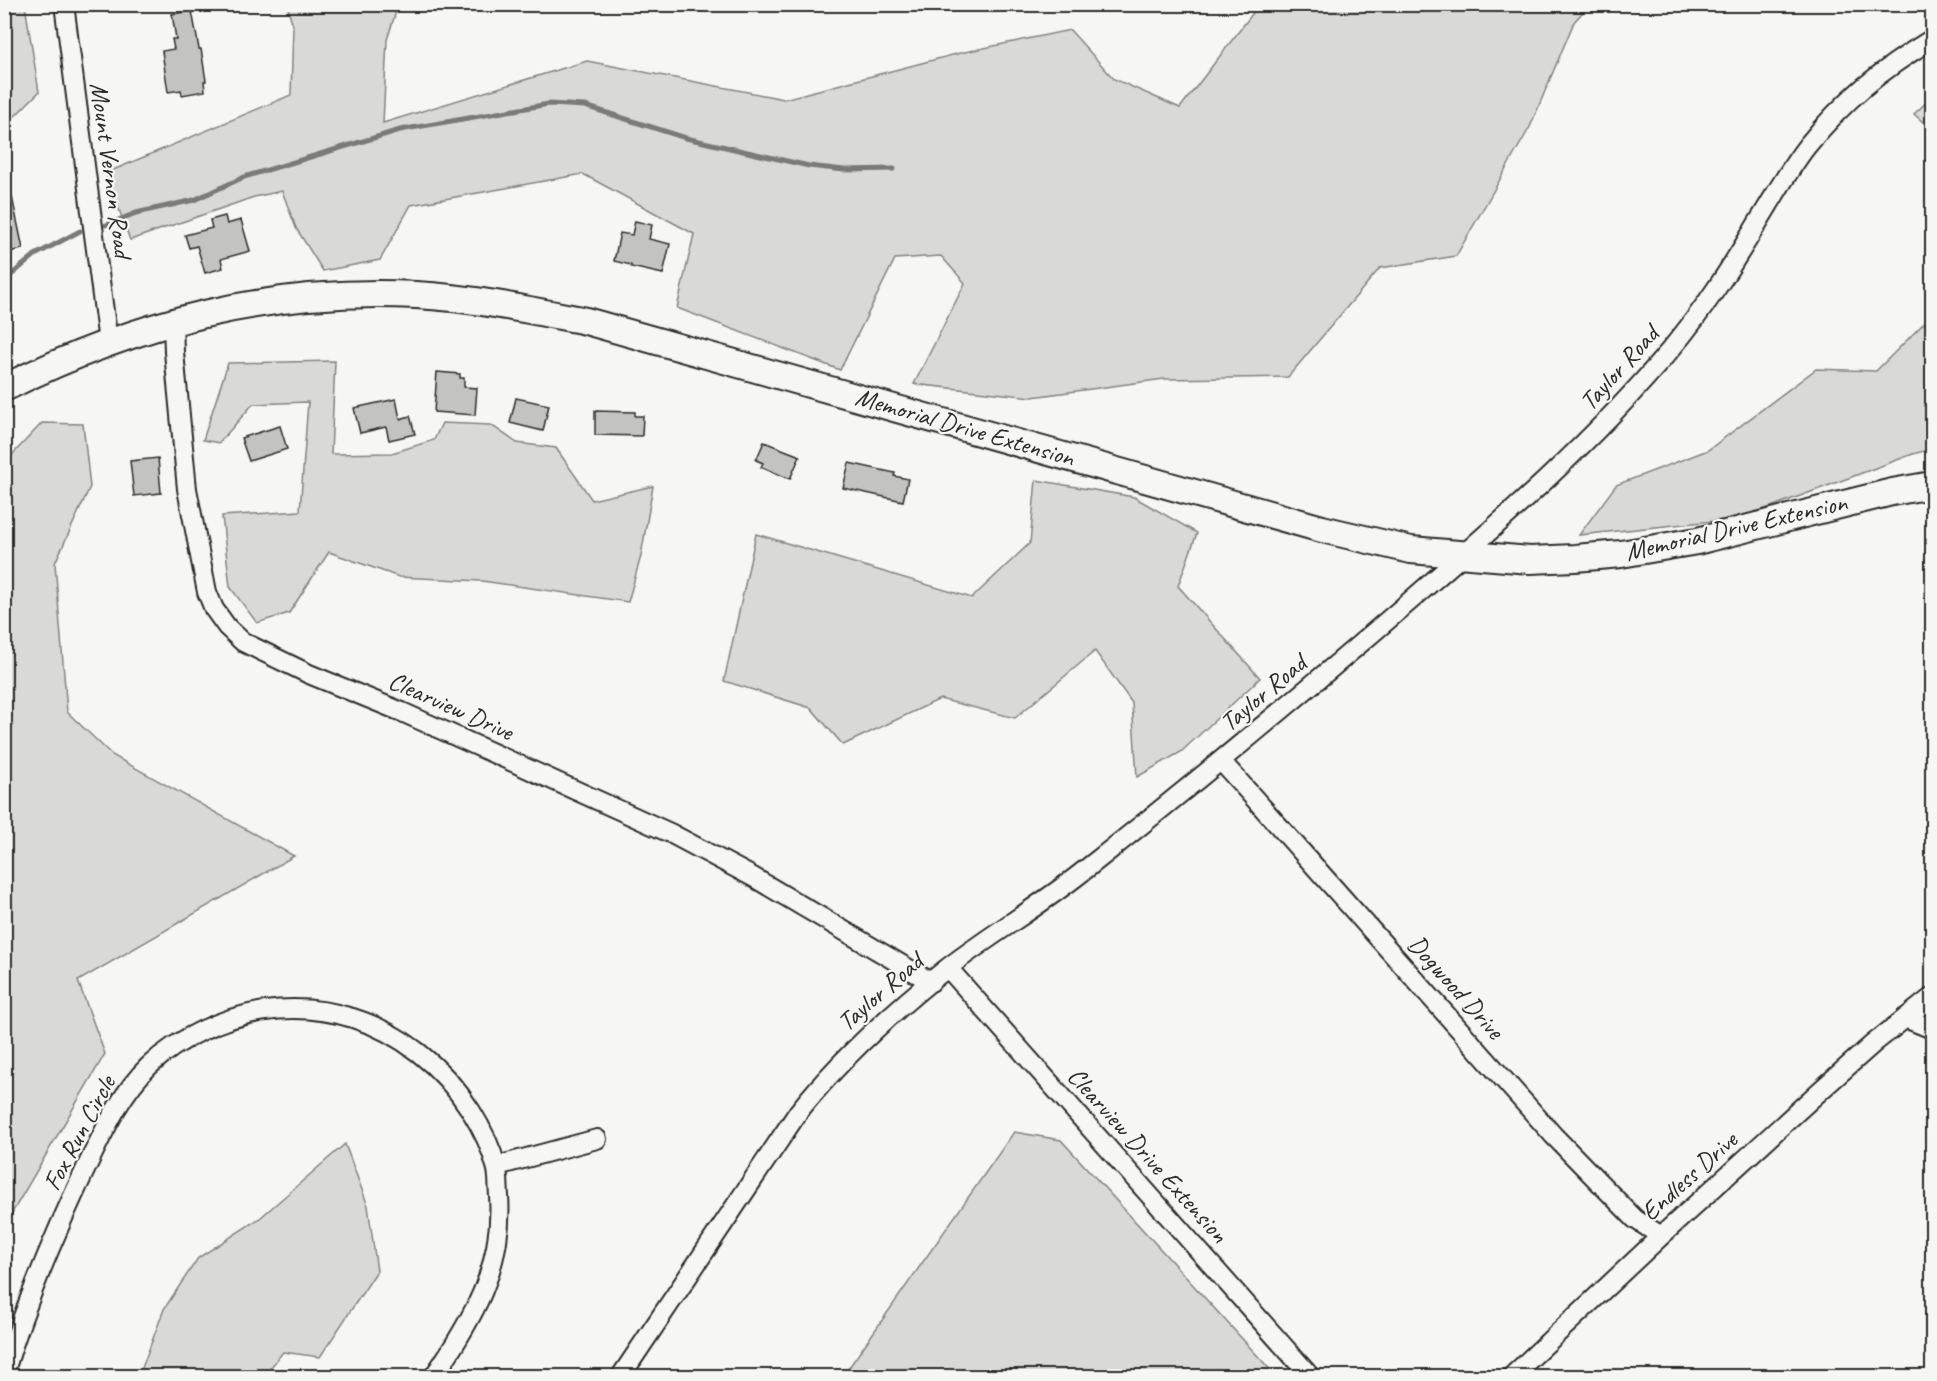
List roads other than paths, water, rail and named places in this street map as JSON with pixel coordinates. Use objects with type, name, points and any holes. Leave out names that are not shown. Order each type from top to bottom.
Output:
[{"type":"street","name":"Mount Vernon Road","points":[[63,4],[108,342]]},
{"type":"street","name":"Taylor Road","points":[[621,1377],[806,1102],[854,1047],[948,968],[1077,877],[1222,762],[1512,512],[1587,440],[1672,349],[1722,281],[1805,149],[1839,109],[1878,74],[1932,39]]},
{"type":"street","name":"Memorial Drive Extension","points":[[4,388],[60,360],[108,342],[205,312],[251,303],[343,294],[417,295],[469,300],[586,321],[1323,529],[1411,550],[1530,560],[1621,554],[1697,541],[1892,492],[1931,489]]},
{"type":"street","name":"Clearview Drive","points":[[173,322],[187,489],[207,592],[214,609],[226,627],[243,642],[309,674],[412,716],[670,832],[753,877],[931,982]]},
{"type":"street","name":"Dogwood Drive","points":[[1222,762],[1554,1136],[1635,1219],[1661,1236]]},
{"type":"street","name":"Clearview Drive Extension","points":[[948,968],[1310,1377]]},
{"type":"street","name":"Endless Drive","points":[[1512,1377],[1661,1236],[1874,1043],[1932,997]]},
{"type":"street","name":"Fox Run Circle","points":[[4,1374],[17,1331],[52,1240],[112,1115],[130,1088],[151,1064],[190,1036],[223,1021],[246,1014],[301,1009],[356,1019],[388,1032],[424,1056],[449,1080],[476,1119],[496,1166],[500,1208],[498,1236],[490,1274],[476,1309],[434,1377]]},
{"type":"street","points":[[1905,1018],[1932,1029]]},
{"type":"street","points":[[496,1166],[597,1139]]},
{"type":"waterway","points":[[106,225],[136,213],[194,200],[244,177],[400,130],[549,104],[585,106],[686,138],[809,166],[844,170],[894,169]]},
{"type":"waterway","points":[[4,281],[35,255],[80,231]]}]
